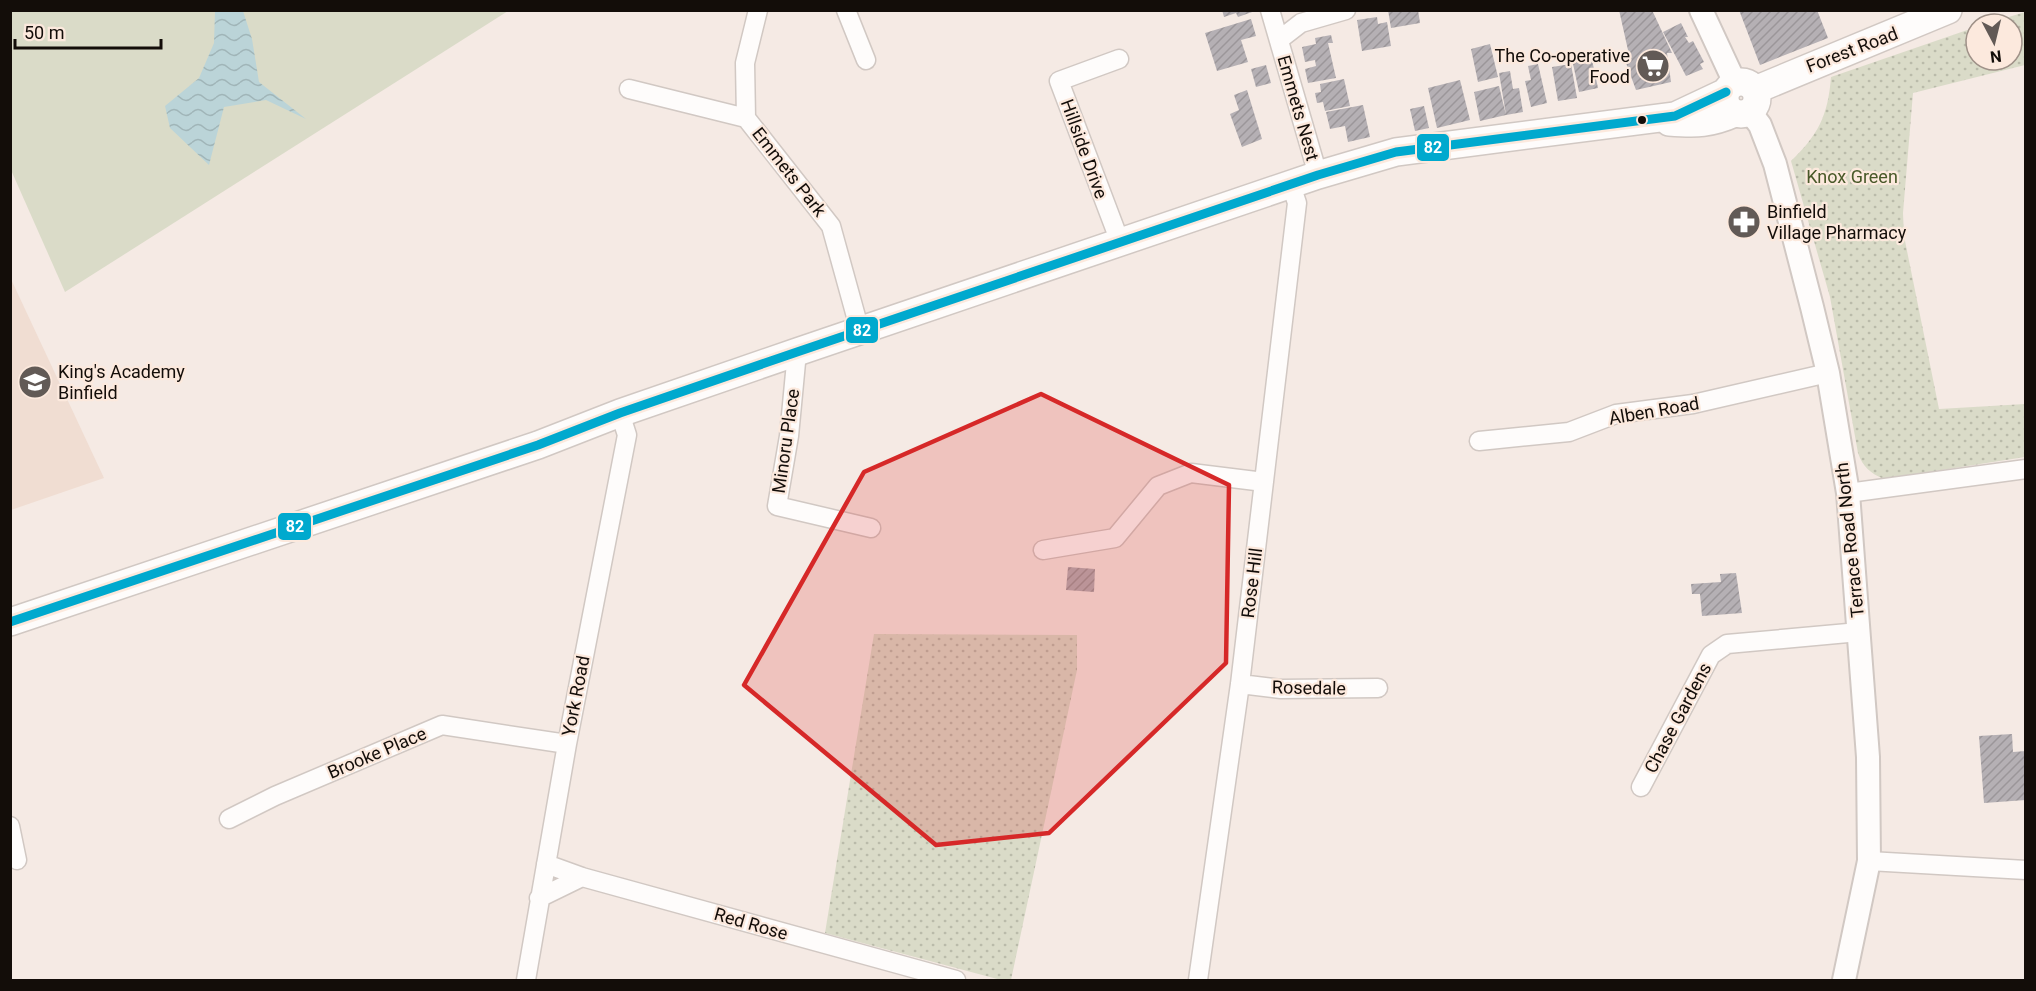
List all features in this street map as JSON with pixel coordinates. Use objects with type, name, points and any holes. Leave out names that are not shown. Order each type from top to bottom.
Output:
[{"type":"main road","name":"Forest Road","points":[[10,622],[538,445],[620,413],[1317,175],[1396,152],[1650,121],[1702,124],[1714,122],[1740,98],[1948,10]]},
{"type":"street","name":"Emmets Park","points":[[758,10],[745,63],[746,118],[831,226],[860,331]]},
{"type":"street","points":[[846,10],[866,60]]},
{"type":"street","name":"Emmets Nest","points":[[1270,10],[1317,175]]},
{"type":"street","name":"Emmets Nest","points":[[1279,40],[1301,23],[1346,10]]},
{"type":"street","name":"Terrace Road North","points":[[1701,10],[1740,98],[1760,125],[1774,164],[1828,374],[1848,493],[1868,757],[1869,861],[1844,981]]},
{"type":"street","name":"Hillside Drive","points":[[1119,59],[1059,81],[1120,242]]},
{"type":"street","points":[[629,89],[746,118]]},
{"type":"street","name":"Rose Hill","points":[[1198,981],[1240,684],[1298,203],[1291,185]]},
{"type":"street","name":"Minoru Place","points":[[797,352],[789,436],[777,506],[871,528]]},
{"type":"street","name":"Alben Road","points":[[1479,441],[1569,432],[1616,414],[1693,404],[1828,374]]},
{"type":"street","name":"York Road","points":[[526,981],[567,744],[627,435],[620,413]]},
{"type":"street","points":[[1848,493],[2025,469]]},
{"type":"street","points":[[1043,550],[1115,538],[1158,486],[1191,473],[1264,482]]},
{"type":"street","name":"Chase Gardens","points":[[1641,787],[1711,656],[1726,644],[1859,632]]},
{"type":"street","name":"Rosedale","points":[[1240,684],[1281,689],[1378,688]]},
{"type":"street","name":"Brooke Place","points":[[229,819],[275,796],[442,725],[567,744]]},
{"type":"street","points":[[10,826],[17,860]]},
{"type":"street","points":[[1869,861],[2025,870]]},
{"type":"street","name":"Red Rose","points":[[546,864],[582,877],[956,981]]},
{"type":"street","points":[[539,898],[582,877]]},
{"type":"highlighted area","points":[[1041,394],[1229,485],[1226,663],[1049,833],[936,845],[744,685],[864,472]]},
{"type":"shaded area","name":"King's Academy Binfield","points":[[10,277],[104,478],[11,510],[10,510]]},
{"type":"green space","points":[[10,11],[508,11],[65,292],[11,170]]},
{"type":"green space","name":"Knox Green","points":[[2024,12],[2025,12],[2024,65]]},
{"type":"green space","name":"Knox Green","points":[[1964,31],[1964,72],[1997,72],[1913,93],[1903,213],[1904,236],[1939,409],[2025,404],[2025,457],[1884,479],[1868,469],[1862,462],[1858,453],[1830,297],[1791,161],[1820,124],[1830,91],[1831,77]]},
{"type":"green space","points":[[874,634],[1077,635],[1077,670],[1011,980],[1001,980],[825,933]]},
{"type":"water","points":[[215,11],[243,11],[252,39],[259,82],[306,119],[266,100],[224,107],[209,165],[170,128],[165,106],[199,78],[214,43]]},
{"type":"building","points":[[1222,10],[1255,11],[1238,17],[1236,13],[1224,17]]},
{"type":"building","points":[[1388,10],[1418,10],[1420,23],[1391,28]]},
{"type":"building","points":[[1619,10],[1652,10],[1672,53],[1667,53],[1671,82],[1636,90],[1626,63],[1630,59]]},
{"type":"building","points":[[1739,10],[1817,10],[1828,38],[1760,65]]},
{"type":"building","points":[[1377,17],[1378,24],[1387,22],[1391,46],[1362,51],[1357,20]]},
{"type":"building","points":[[1251,19],[1256,36],[1241,40],[1248,62],[1217,71],[1205,33]]},
{"type":"building","points":[[1681,23],[1688,37],[1685,37],[1689,43],[1693,41],[1704,62],[1700,64],[1703,69],[1686,76],[1663,32]]},
{"type":"building","points":[[1331,35],[1333,43],[1328,43],[1336,78],[1308,83],[1305,69],[1316,66],[1315,60],[1305,62],[1302,47],[1316,44],[1315,38]]},
{"type":"building","points":[[1490,44],[1498,77],[1478,82],[1471,49]]},
{"type":"building","points":[[1591,55],[1598,88],[1579,92],[1572,59]]},
{"type":"building","points":[[1538,64],[1547,103],[1531,107],[1525,81],[1531,80],[1528,66]]},
{"type":"building","points":[[1571,64],[1577,98],[1558,101],[1552,67]]},
{"type":"building","points":[[1266,65],[1271,83],[1256,87],[1251,69]]},
{"type":"building","points":[[1510,71],[1513,89],[1519,88],[1523,112],[1506,115],[1499,73]]},
{"type":"building","points":[[1344,79],[1350,106],[1325,111],[1323,102],[1317,103],[1315,93],[1321,92],[1320,84]]},
{"type":"building","points":[[1460,80],[1470,120],[1437,128],[1428,88]]},
{"type":"building","points":[[1499,86],[1506,115],[1480,121],[1474,92]]},
{"type":"building","points":[[1247,90],[1262,139],[1242,147],[1230,114],[1239,110],[1234,95]]},
{"type":"building","points":[[1363,105],[1370,137],[1348,142],[1345,126],[1330,129],[1326,112]]},
{"type":"building","points":[[1424,106],[1429,128],[1415,131],[1410,109]]},
{"type":"building","points":[[1068,567],[1095,569],[1094,592],[1066,590]]},
{"type":"building","points":[[1736,573],[1742,613],[1702,616],[1700,594],[1692,594],[1691,584],[1721,582],[1720,574]]},
{"type":"building","points":[[2012,734],[2013,752],[2026,751],[2026,800],[1984,803],[1979,736]]},
{"type":"transit line","name":"82","points":[[10,622],[538,445],[620,413],[1318,175],[1396,152],[1675,116],[1726,92]]},
{"type":"place","name":"The Co-operative Food","points":[[1653,66]]},
{"type":"place","name":"Binfield Village Pharmacy","points":[[1744,222]]},
{"type":"place","name":"King's Academy Binfield","points":[[35,382]]}]
